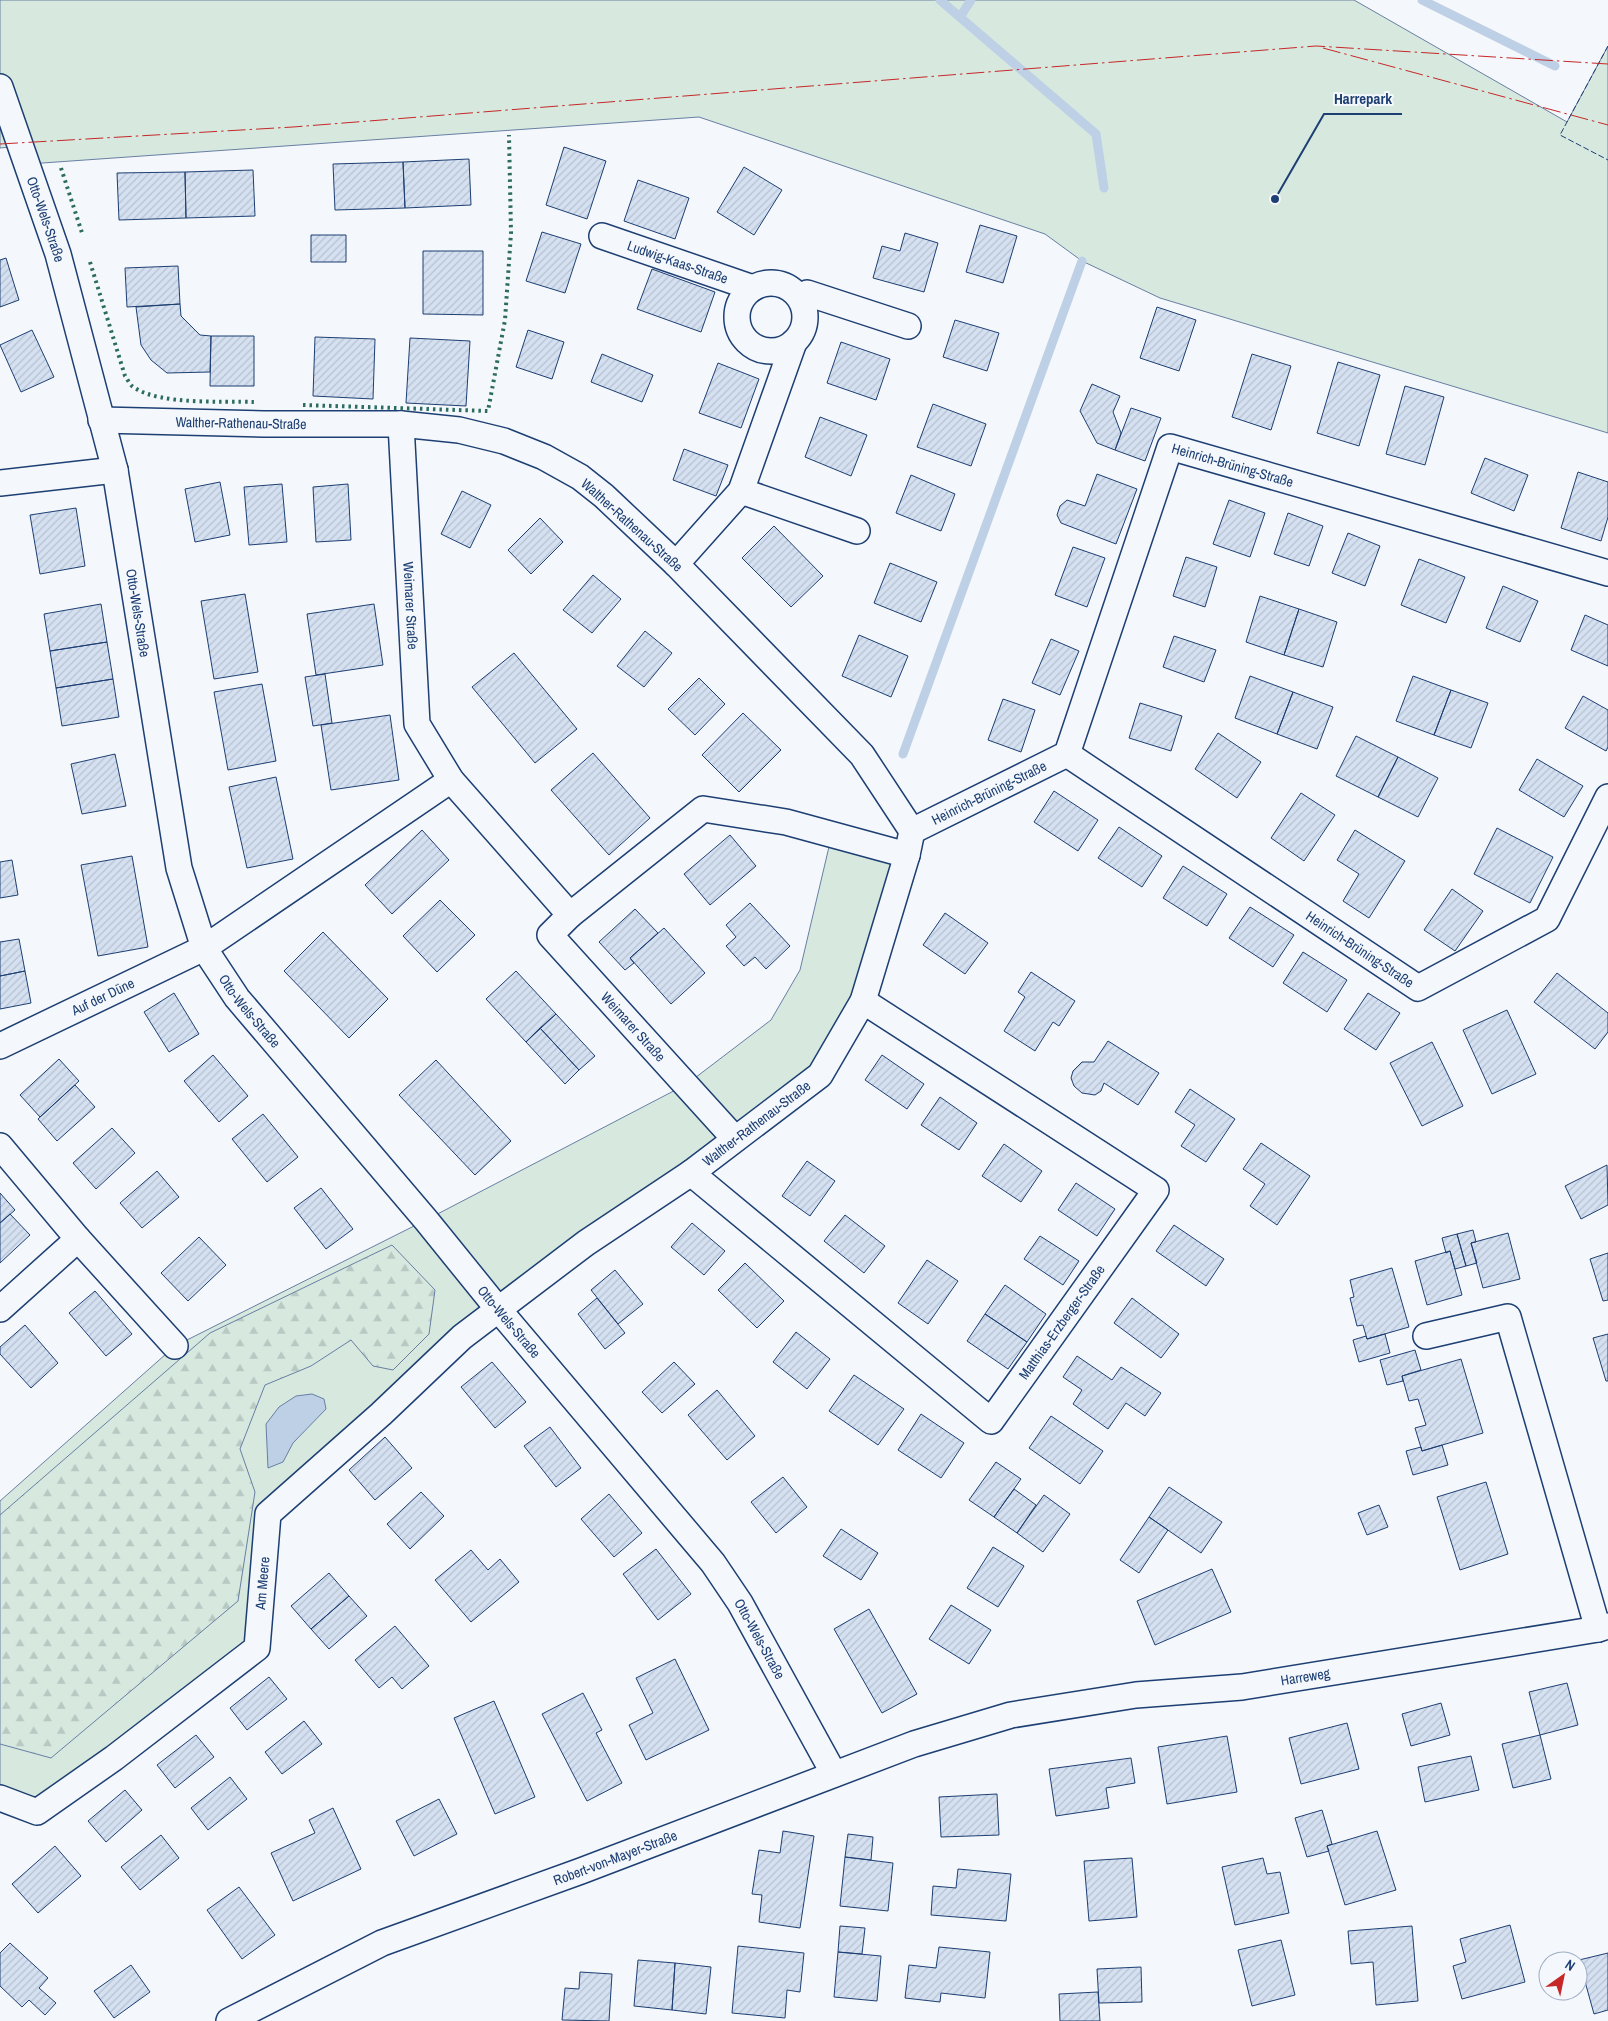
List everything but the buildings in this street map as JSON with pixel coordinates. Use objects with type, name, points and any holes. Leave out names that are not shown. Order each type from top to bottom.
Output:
[{"type":"street","name":"Otto-Wels-Straße","points":[[0,87],[58,254],[115,470],[179,868],[204,948],[237,998],[426,1220],[498,1309],[713,1563],[740,1603],[834,1774]]},
{"type":"street","name":"Ludwig-Kaas-Straße","points":[[602,236],[753,288],[763,284],[784,285],[800,297],[807,293],[908,326]]},
{"type":"street","points":[[753,288],[745,295],[739,305],[737,316],[739,327],[744,337],[752,345],[762,350],[774,351],[785,349],[800,335],[806,317],[800,297]]},
{"type":"street","points":[[676,564],[741,491],[794,342]]},
{"type":"street","name":"Walther-Rathenau-Straße","points":[[101,420],[264,424],[401,424],[458,430],[504,441],[544,457],[580,478],[604,496],[676,564],[862,755],[912,831],[863,1001],[820,1075],[691,1173],[586,1243],[498,1309]]},
{"type":"street","name":"Weimarer Straße","points":[[401,424],[417,724],[451,780],[570,916]]},
{"type":"street","name":"Heinrich-Brüning-Straße","points":[[912,831],[1067,754],[1170,447],[1608,573]]},
{"type":"street","points":[[0,483],[115,470]]},
{"type":"street","points":[[741,491],[857,531]]},
{"type":"street","name":"Heinrich-Brüning-Straße","points":[[1067,754],[1418,988],[1547,919],[1608,797]]},
{"type":"street","points":[[204,948],[451,780]]},
{"type":"street","name":"Weimarer Straße","points":[[734,1139],[550,935],[570,916],[703,809],[786,822],[906,855]]},
{"type":"street","name":"Auf der Düne","points":[[0,1046],[204,948]]},
{"type":"street","name":"Matthias-Erzberger-Straße","points":[[691,1173],[991,1421],[1156,1190],[863,1001]]},
{"type":"street","points":[[0,1146],[78,1239],[175,1346]]},
{"type":"street","points":[[0,1309],[78,1239]]},
{"type":"street","name":"Am Meere","points":[[0,1798],[37,1812],[114,1758],[257,1648],[268,1514],[382,1414],[462,1337],[498,1309]]},
{"type":"street","name":"Harreweg","points":[[1011,1715],[1136,1695],[1242,1687],[1603,1627],[1508,1317],[1426,1336]]},
{"type":"street","name":"Robert-von-Mayer-Straße","points":[[229,2021],[382,1943],[581,1871],[914,1744],[1011,1715]]},
{"type":"green space","points":[[0,0],[1354,0],[1567,122],[1608,46],[1608,433],[1160,298],[1082,261],[1045,234],[699,117],[28,164],[22,146],[0,148]]},
{"type":"green space","points":[[832,834],[907,855],[863,1001],[820,1075],[586,1243],[268,1514],[257,1648],[37,1812],[0,1798],[0,1501],[175,1346],[426,1220],[687,1084],[771,1020],[800,970]]},
{"type":"green space","points":[[392,1245],[435,1290],[429,1334],[393,1370],[373,1366],[351,1340],[311,1366],[265,1385],[240,1449],[255,1492],[238,1601],[51,1758],[0,1744],[0,1515],[210,1333]]},
{"type":"water","points":[[312,1394],[324,1399],[326,1409],[293,1443],[283,1462],[268,1468],[266,1424],[279,1407],[296,1396]]},
{"type":"waterway","points":[[940,0],[1096,134],[1104,188]]},
{"type":"waterway","points":[[960,17],[971,0]]},
{"type":"waterway","points":[[1422,0],[1555,66]]},
{"type":"waterway","points":[[903,754],[1082,261]]},
{"type":"hedge","points":[[303,405],[488,411],[505,320],[511,233],[509,135]]},
{"type":"hedge","points":[[61,168],[83,236]]},
{"type":"hedge","points":[[90,262],[125,376],[132,386],[146,393],[176,400],[254,402]]},
{"type":"fence","points":[[1608,46],[1560,135],[1608,160]]},
{"type":"power","points":[[0,144],[293,127],[1316,46],[1608,64]]},
{"type":"power","points":[[1323,48],[1608,125]]},
{"type":"place","name":"Harrepark","points":[[1275,199]]}]
